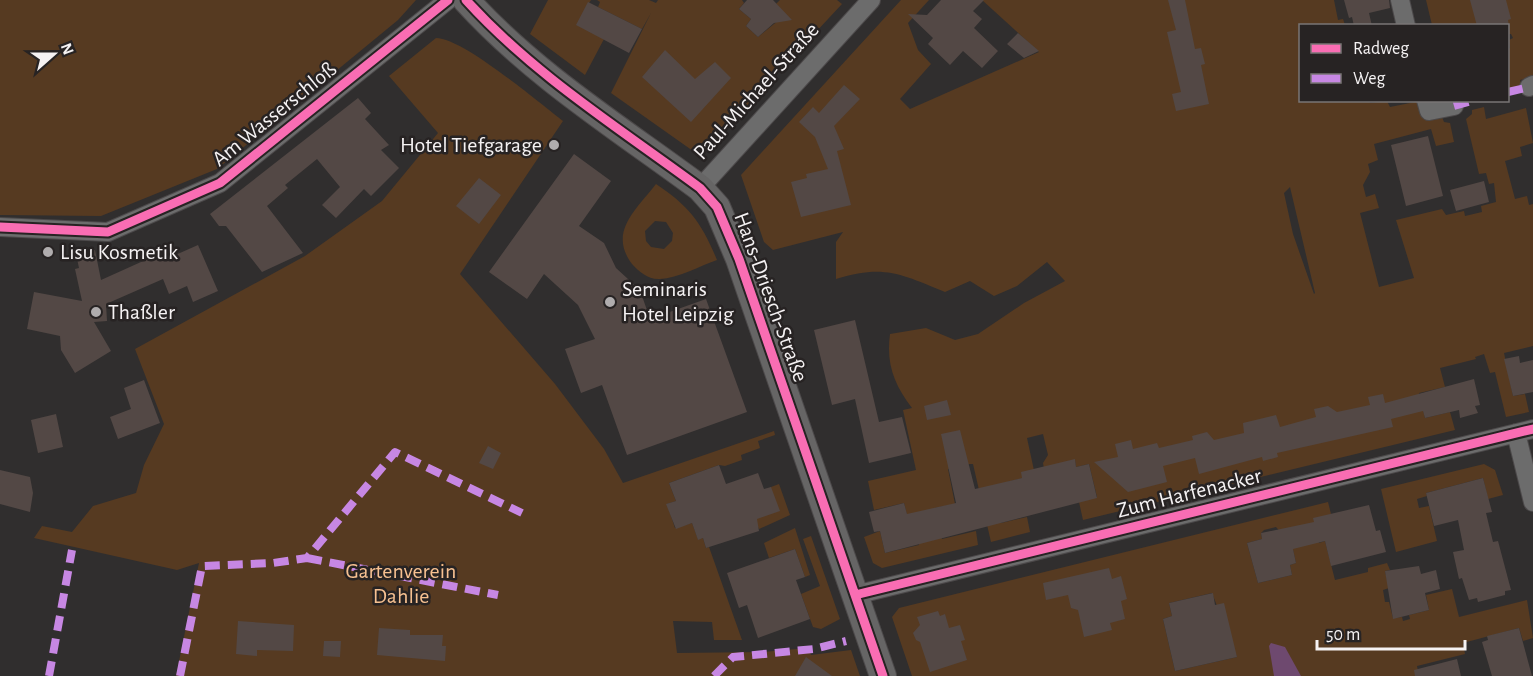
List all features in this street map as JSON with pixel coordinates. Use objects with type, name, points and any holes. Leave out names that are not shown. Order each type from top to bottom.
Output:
[{"type":"main road","name":"Hans-Driesch-Straße","points":[[466,0],[500,37],[550,81],[700,188],[717,207],[729,230],[883,676]]},
{"type":"street","name":"Am Wasserschloß","points":[[0,227],[108,232],[220,183],[448,0]]},
{"type":"street","name":"Paul-Michael-Straße","points":[[700,188],[871,0]]},
{"type":"street","points":[[1400,0],[1406,24]]},
{"type":"street","points":[[1427,102],[1429,111],[1454,106]]},
{"type":"street","points":[[1525,431],[1533,502]]},
{"type":"street","name":"Zum Harfenacker","points":[[855,596],[1525,431]]},
{"type":"green space","points":[[0,0],[416,0],[398,20],[217,169],[101,216],[0,215]]},
{"type":"green space","points":[[548,0],[591,0],[589,3],[604,39],[585,75],[530,34]]},
{"type":"green space","points":[[597,0],[649,0],[656,3],[658,0],[742,0],[744,3],[739,9],[751,19],[746,26],[758,37],[785,15],[776,4],[780,0],[837,0],[842,4],[705,151],[693,151],[611,93],[651,13],[642,29],[598,7],[600,2]]},
{"type":"green space","points":[[901,0],[929,0],[908,23],[918,50],[931,64],[900,99],[910,109],[1039,52],[982,0],[1334,0],[1338,20],[1343,19],[1345,24],[1299,24],[1299,102],[1388,102],[1390,107],[1420,102],[1425,120],[1442,117],[1444,122],[1450,123],[1454,142],[1436,146],[1431,129],[1374,144],[1378,160],[1368,164],[1370,172],[1363,185],[1366,197],[1375,194],[1379,208],[1360,213],[1379,287],[1414,278],[1396,220],[1442,209],[1446,215],[1464,211],[1465,216],[1482,212],[1481,206],[1496,202],[1494,183],[1489,184],[1486,173],[1479,174],[1466,119],[1472,114],[1472,110],[1484,107],[1486,119],[1526,108],[1533,143],[1520,147],[1522,156],[1505,161],[1515,199],[1527,196],[1529,205],[1533,204],[1533,346],[1504,353],[1513,396],[1525,394],[1529,412],[1506,417],[1495,372],[1490,373],[1484,354],[1475,357],[1476,359],[1440,368],[1445,387],[1419,393],[1425,418],[1450,412],[1455,430],[1083,520],[1079,502],[1097,497],[1089,464],[1076,467],[1075,460],[1045,474],[1043,463],[1048,455],[1043,434],[1027,438],[1035,475],[992,486],[1001,523],[1027,517],[1030,532],[991,542],[973,464],[948,469],[955,504],[935,508],[942,539],[976,531],[978,545],[882,568],[873,563],[864,537],[880,531],[885,553],[919,545],[913,518],[908,519],[904,503],[874,510],[868,481],[916,470],[903,410],[912,408],[900,391],[890,364],[890,334],[926,328],[955,340],[978,334],[1024,303],[1065,281],[1047,262],[1017,286],[994,296],[970,281],[945,292],[892,273],[867,272],[836,279],[836,242],[843,232],[773,250],[764,242],[741,175]],"holes":[[[1290,187],[1314,294],[1293,234],[1284,193]]]},
{"type":"green space","points":[[1426,0],[1533,0],[1533,77],[1520,80],[1522,86],[1509,90],[1509,40],[1513,38],[1509,34],[1509,24],[1432,24]]},
{"type":"green space","name":"Gartenverein Dahlie","points":[[436,38],[464,48],[481,59],[563,121],[460,274],[555,384],[604,449],[623,483],[774,431],[775,435],[758,441],[760,448],[741,455],[742,460],[725,466],[719,465],[669,483],[676,501],[667,504],[675,528],[692,523],[698,539],[703,538],[706,548],[709,547],[742,640],[714,640],[712,622],[673,621],[677,653],[763,652],[808,648],[811,655],[851,650],[860,676],[176,676],[199,563],[177,570],[34,538],[42,526],[72,532],[93,506],[136,493],[144,465],[164,424],[135,349],[305,256],[382,201],[438,133],[389,76]]},
{"type":"green space","points":[[656,184],[693,216],[706,236],[717,260],[681,274],[660,279],[648,277],[632,264],[625,252],[624,231],[633,212]],"holes":[[[655,221],[666,222],[673,233],[672,241],[664,249],[651,247],[646,241],[645,231]]]},
{"type":"green space","points":[[1484,464],[1495,470],[1503,495],[1488,499],[1483,478],[1426,493],[1427,496],[1417,499],[1419,508],[1429,506],[1437,541],[1396,552],[1381,489]]},
{"type":"green space","points":[[779,484],[790,515],[759,529],[755,520],[771,487]]},
{"type":"green space","points":[[1328,502],[1331,514],[1317,534],[1319,543],[1325,541],[1335,580],[1368,572],[1368,568],[1387,563],[1390,570],[1385,571],[1389,588],[1383,590],[1385,602],[1389,602],[1393,618],[1402,617],[1403,621],[1410,619],[1409,615],[1429,610],[1426,595],[1452,589],[1459,617],[1527,600],[1533,638],[1523,641],[1519,628],[1463,643],[1465,654],[1417,666],[1419,676],[912,676],[892,617],[899,608]],"holes":[[[1276,527],[1292,545],[1296,563],[1290,565],[1292,575],[1258,583],[1247,543],[1262,539],[1261,533],[1264,530]],[[1212,593],[1237,657],[1175,671],[1163,619],[1172,616],[1169,603]]]},
{"type":"green space","points":[[795,528],[810,575],[805,577],[795,549],[769,558],[764,543]]},
{"type":"green space","points":[[811,536],[840,619],[821,629],[813,627],[801,594],[820,586],[803,539]]},
{"type":"shaded area","points":[[1271,643],[1285,647],[1301,676],[1274,676],[1269,646]]},
{"type":"building","points":[[747,0],[773,0],[792,20],[774,23],[758,37],[746,26],[751,19],[739,9]]},
{"type":"building","points":[[941,0],[984,0],[973,11],[982,19],[974,28],[998,51],[982,68],[963,51],[950,65],[928,44],[933,38],[908,14],[927,15]]},
{"type":"building","points":[[1168,0],[1185,0],[1195,49],[1201,48],[1205,64],[1201,65],[1209,104],[1176,111],[1172,94],[1181,92],[1167,32],[1176,30]]},
{"type":"building","points":[[1344,0],[1389,0],[1390,8],[1369,13],[1372,24],[1354,24],[1352,17],[1349,18]]},
{"type":"building","points":[[1470,0],[1506,0],[1511,19],[1508,20],[1509,24],[1476,24]]},
{"type":"building","points":[[588,2],[642,29],[629,53],[576,25]]},
{"type":"building","points":[[1018,33],[1039,51],[1024,58],[1007,44]]},
{"type":"building","points":[[665,50],[695,79],[715,62],[731,78],[691,122],[642,77]]},
{"type":"building","points":[[844,85],[860,99],[834,126],[844,149],[837,151],[851,205],[801,217],[791,182],[807,178],[806,174],[828,169],[815,137],[799,122],[813,107],[819,113]]},
{"type":"building","points":[[358,98],[371,113],[365,119],[389,145],[381,150],[399,168],[371,196],[364,189],[336,218],[322,205],[340,187],[317,159],[285,185],[288,188],[267,206],[303,253],[262,272],[226,226],[219,226],[210,214]]},
{"type":"building","points":[[1428,136],[1443,196],[1406,206],[1391,145]]},
{"type":"building","name":"Seminaris Hotel Leipzig","points":[[574,154],[611,181],[579,226],[604,243],[616,268],[640,290],[650,319],[706,299],[747,412],[627,455],[602,385],[581,393],[565,349],[595,339],[578,305],[544,274],[527,299],[489,272]]},
{"type":"building","points":[[479,178],[501,195],[479,224],[456,206]]},
{"type":"building","points":[[1484,181],[1489,202],[1456,211],[1450,190]]},
{"type":"building","points":[[198,245],[218,291],[193,302],[187,286],[169,294],[163,279],[106,304],[107,321],[94,322],[111,351],[75,373],[61,350],[60,336],[27,329],[34,292],[82,301],[75,269],[79,268],[76,254],[95,250],[101,280],[161,253],[164,260]]},
{"type":"building","points":[[855,320],[879,422],[902,417],[911,453],[869,463],[855,399],[832,405],[814,330]]},
{"type":"building","points":[[1519,356],[1520,363],[1533,360],[1533,392],[1513,396],[1504,359]]},
{"type":"building","points":[[1474,379],[1480,405],[1475,406],[1478,413],[1460,418],[1459,410],[1425,418],[1423,411],[1391,419],[1393,427],[1277,453],[1278,457],[1263,461],[1262,457],[1199,474],[1195,458],[1163,466],[1167,482],[1128,492],[1094,462],[1118,457],[1115,444],[1131,440],[1133,449],[1157,443],[1159,448],[1193,440],[1192,436],[1207,432],[1214,440],[1244,433],[1243,423],[1276,415],[1280,427],[1316,417],[1314,409],[1328,406],[1337,412],[1370,405],[1368,397],[1383,394],[1385,403]]},
{"type":"building","points":[[144,380],[160,423],[118,439],[110,417],[131,409],[124,388]]},
{"type":"building","points":[[947,400],[951,415],[927,420],[924,406]]},
{"type":"building","points":[[56,414],[63,447],[38,453],[31,420]]},
{"type":"building","points":[[960,430],[975,489],[1022,478],[1021,472],[1075,459],[1076,467],[1089,464],[1097,498],[885,553],[880,531],[874,532],[869,512],[904,503],[907,514],[956,503],[941,434]]},
{"type":"building","points":[[488,446],[501,453],[493,469],[479,463]]},
{"type":"building","points":[[719,465],[726,484],[758,473],[764,489],[771,487],[780,511],[757,519],[759,531],[706,548],[703,538],[698,540],[692,523],[676,529],[666,504],[676,501],[669,483]]},
{"type":"building","points":[[0,470],[30,477],[33,493],[30,512],[0,504]]},
{"type":"building","points":[[1483,478],[1492,512],[1486,513],[1493,542],[1498,541],[1511,590],[1505,591],[1505,595],[1478,602],[1477,598],[1469,600],[1462,578],[1459,579],[1453,552],[1464,550],[1458,520],[1434,526],[1426,493]]},
{"type":"building","points":[[1369,505],[1376,531],[1380,530],[1386,552],[1331,566],[1325,541],[1293,549],[1296,563],[1290,565],[1292,575],[1258,583],[1247,543],[1262,539],[1261,533],[1314,522],[1313,518]]},
{"type":"building","points":[[795,549],[805,577],[796,580],[810,619],[758,638],[747,605],[739,608],[727,573]]},
{"type":"building","points":[[1419,566],[1421,574],[1436,570],[1440,589],[1425,593],[1429,610],[1393,619],[1385,571]]},
{"type":"building","points":[[1109,568],[1112,579],[1121,576],[1127,599],[1121,601],[1125,619],[1110,623],[1112,630],[1084,637],[1078,610],[1071,608],[1068,595],[1046,600],[1043,583]]},
{"type":"building","points":[[1213,593],[1215,605],[1224,603],[1237,657],[1175,671],[1163,619],[1172,616],[1169,603]]},
{"type":"building","points":[[938,611],[940,616],[945,614],[949,628],[960,625],[965,640],[961,641],[967,660],[930,672],[920,642],[916,640],[913,633],[920,625],[917,617]]},
{"type":"building","points":[[238,621],[294,625],[293,651],[257,650],[257,656],[236,654]]},
{"type":"building","points":[[379,628],[410,630],[410,635],[443,635],[442,646],[446,646],[445,661],[377,655]]},
{"type":"building","points":[[1519,628],[1532,676],[1492,676],[1482,642],[1488,640],[1487,636]]},
{"type":"building","points":[[324,641],[341,641],[340,657],[323,656]]},
{"type":"building","points":[[806,657],[832,676],[795,676]]},
{"type":"building","points":[[1457,659],[1461,676],[1415,676],[1414,670]]},
{"type":"marked path","points":[[1509,92],[1529,87]]},
{"type":"marked path","points":[[1454,106],[1468,102]]},
{"type":"marked path","points":[[180,676],[202,566],[273,563],[307,558],[395,452],[522,513]]},
{"type":"marked path","points":[[49,676],[72,550]]},
{"type":"marked path","points":[[307,558],[498,595]]},
{"type":"marked path","points":[[714,676],[733,657],[814,649],[846,641]]},
{"type":"cycle path","points":[[0,227],[108,232],[220,183],[448,0]]},
{"type":"cycle path","points":[[466,0],[520,53],[549,77],[700,188],[717,207],[739,259],[883,676]]},
{"type":"cycle path","points":[[855,595],[1533,429]]},
{"type":"place","name":"Hotel Tiefgarage","points":[[554,145]]},
{"type":"place","name":"Lisu Kosmetik","points":[[48,252]]},
{"type":"place","name":"Seminaris Hotel Leipzig","points":[[610,302]]},
{"type":"place","name":"Thaßler","points":[[96,312]]}]
